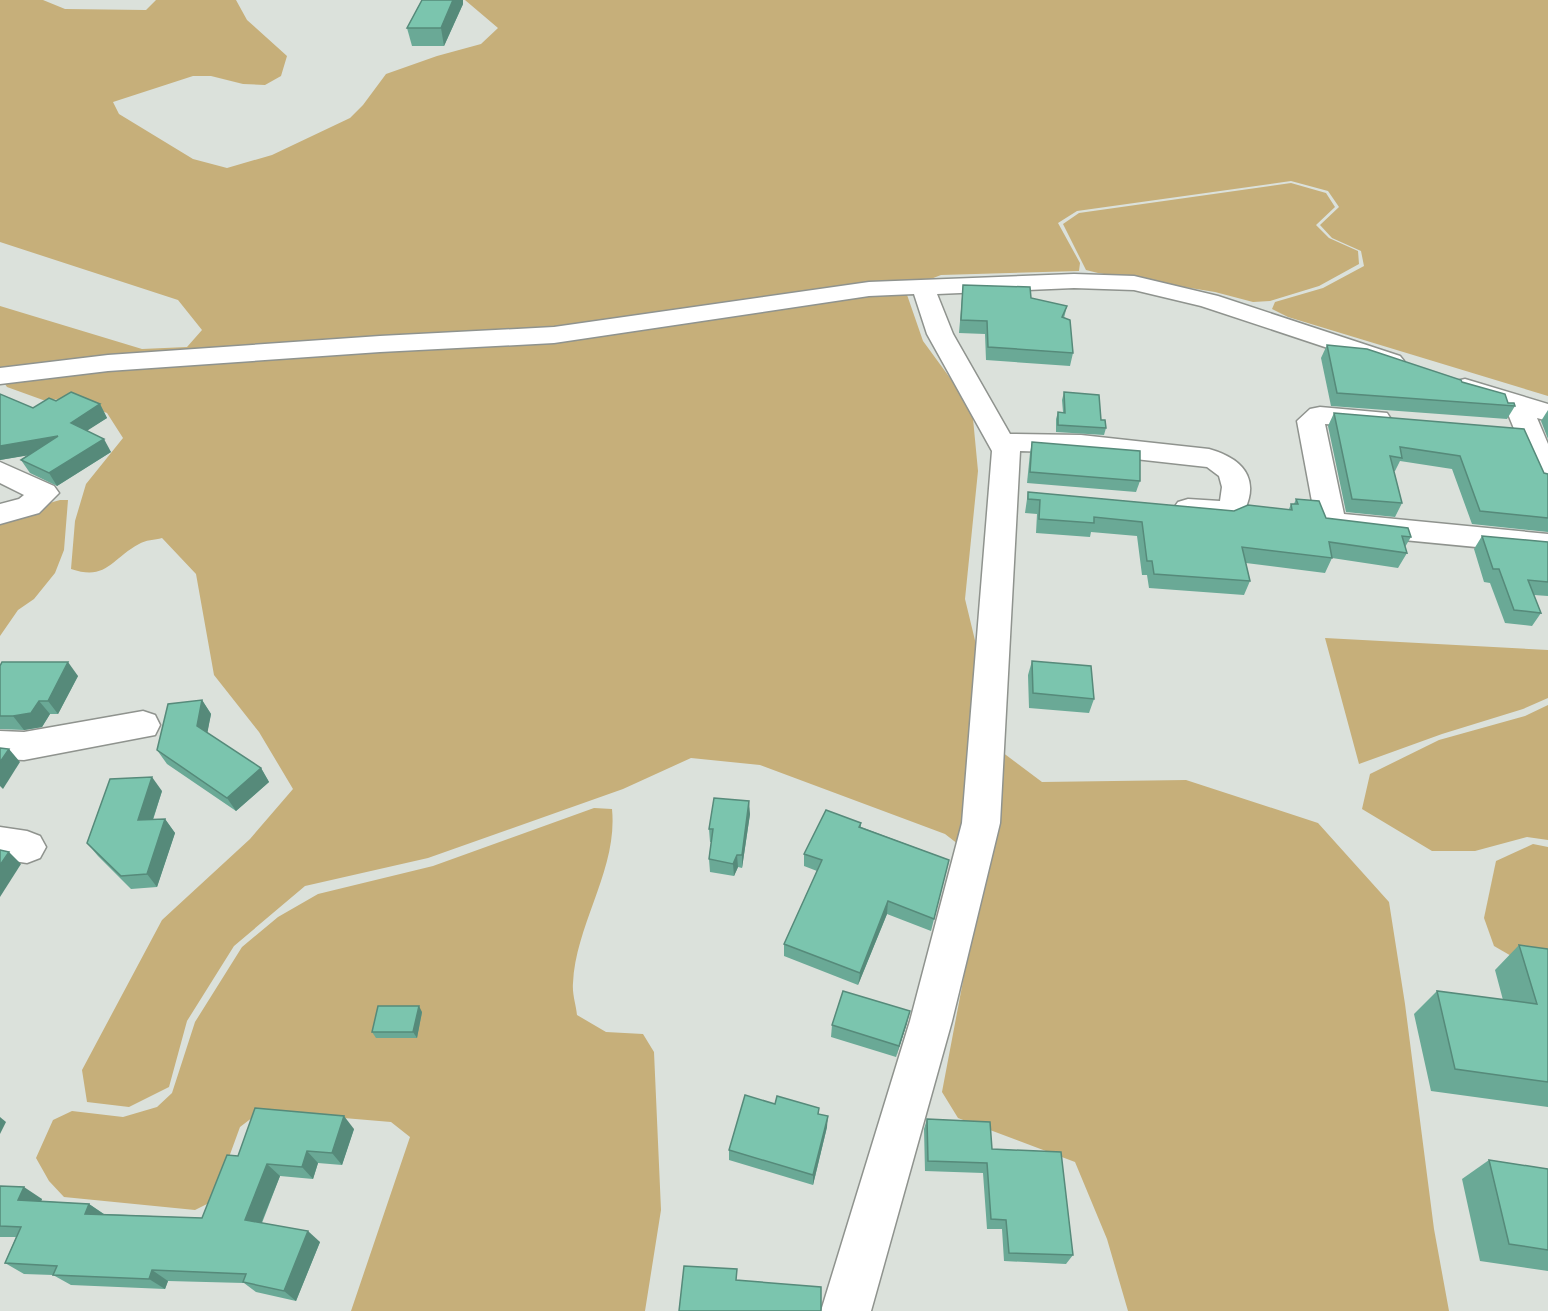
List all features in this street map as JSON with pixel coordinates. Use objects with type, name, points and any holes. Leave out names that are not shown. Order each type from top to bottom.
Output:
[{"type":"street","points":[[0,376],[120,362],[380,344],[554,335],[869,289],[1074,281],[1134,283],[1209,301],[1410,368]]},
{"type":"street","points":[[846,1311],[931,1021],[981,824],[1016,493],[1006,451],[940,334],[923,286]]},
{"type":"street","points":[[1443,379],[1517,404],[1528,425],[1548,478]]},
{"type":"street","points":[[1401,422],[1320,415],[1311,421],[1330,523],[1548,544]]},
{"type":"street","points":[[1001,443],[1024,441],[1078,444],[1200,457],[1223,464],[1236,483],[1236,500],[1229,513],[1158,507]]},
{"type":"street","points":[[0,471],[44,493],[28,506],[0,514]]},
{"type":"street","points":[[0,745],[24,746],[143,725]]},
{"type":"shaded area","points":[[0,0],[43,0],[65,9],[146,10],[156,0],[236,0],[247,20],[287,56],[281,76],[265,85],[243,84],[211,76],[193,76],[113,102],[119,114],[193,159],[227,168],[272,155],[350,118],[363,105],[386,74],[437,56],[481,44],[498,28],[465,0],[1548,0],[1548,396],[1288,317],[1272,309],[1275,302],[1323,288],[1364,266],[1361,251],[1332,238],[1320,225],[1339,207],[1328,191],[1291,181],[1077,211],[1058,223],[1080,263],[1079,271],[941,275],[905,289],[923,341],[972,408],[978,471],[965,599],[1002,752],[1042,782],[1186,780],[1318,823],[1389,902],[1405,1004],[1434,1229],[1449,1311],[1128,1311],[1107,1239],[1075,1162],[958,1118],[942,1092],[985,865],[945,834],[760,765],[691,758],[623,789],[428,858],[305,886],[234,946],[187,1021],[169,1087],[129,1107],[87,1102],[82,1070],[162,920],[250,839],[293,789],[259,732],[214,675],[196,574],[162,538],[141,543],[101,570],[83,572],[71,569],[75,521],[86,484],[123,438],[107,413],[71,399],[43,400],[7,387],[0,377],[0,306],[142,349],[187,347],[202,330],[178,300],[0,242]]},
{"type":"shaded area","points":[[1291,183],[1326,193],[1335,207],[1316,225],[1329,238],[1358,251],[1359,264],[1319,286],[1270,301],[1253,302],[1215,292],[1086,270],[1063,224],[1079,213]]},
{"type":"shaded area","points":[[60,500],[68,500],[64,550],[55,573],[34,599],[18,610],[0,636],[0,517]]},
{"type":"shaded area","points":[[1325,638],[1548,650],[1548,698],[1523,709],[1442,734],[1359,764]]},
{"type":"shaded area","points":[[1548,705],[1548,840],[1527,837],[1475,851],[1432,851],[1362,809],[1370,774],[1439,740],[1525,716]]},
{"type":"shaded area","points":[[594,808],[612,809],[612,831],[603,875],[581,939],[573,991],[577,1015],[606,1032],[643,1034],[654,1052],[661,1210],[645,1311],[351,1311],[410,1137],[391,1122],[261,1111],[240,1127],[213,1201],[195,1210],[64,1197],[49,1181],[36,1158],[53,1120],[72,1111],[123,1117],[157,1107],[172,1093],[195,1022],[242,947],[278,917],[318,894],[433,866]]},
{"type":"shaded area","points":[[1533,844],[1548,847],[1548,975],[1494,946],[1484,918],[1496,861]]},
{"type":"building","points":[[422,0],[453,0],[441,28],[407,28]]},
{"type":"building","points":[[963,285],[1030,287],[1031,298],[1067,306],[1062,317],[1070,320],[1073,353],[988,347],[987,321],[961,320]]},
{"type":"building","points":[[1327,345],[1367,349],[1462,382],[1505,394],[1508,403],[1514,403],[1515,406],[1337,393]]},
{"type":"building","points":[[71,392],[100,404],[71,423],[104,439],[49,473],[21,460],[58,436],[0,446],[0,394],[33,408],[49,398],[56,401]]},
{"type":"building","points":[[1064,392],[1099,395],[1101,420],[1105,420],[1106,428],[1058,425],[1058,412],[1065,413]]},
{"type":"building","points":[[1334,413],[1524,429],[1544,473],[1548,474],[1548,518],[1480,511],[1460,456],[1400,447],[1402,458],[1390,456],[1402,503],[1352,499]]},
{"type":"building","points":[[1032,442],[1140,451],[1140,481],[1030,472]]},
{"type":"building","points":[[1028,492],[1234,511],[1248,505],[1292,510],[1291,504],[1298,504],[1296,499],[1319,501],[1326,518],[1408,528],[1411,537],[1402,536],[1407,553],[1329,542],[1332,558],[1242,547],[1250,581],[1154,574],[1152,561],[1147,561],[1142,522],[1094,517],[1094,523],[1039,519],[1040,500],[1028,499]]},
{"type":"building","points":[[1482,536],[1548,542],[1548,582],[1528,580],[1541,613],[1514,610],[1499,569],[1493,569]]},
{"type":"building","points":[[1032,661],[1091,666],[1094,699],[1033,693]]},
{"type":"building","points":[[2,662],[68,662],[48,701],[39,701],[31,713],[0,716],[0,666]]},
{"type":"building","points":[[202,700],[197,726],[261,768],[227,798],[157,750],[168,704]]},
{"type":"building","points":[[0,748],[9,749],[0,762]]},
{"type":"building","points":[[152,777],[138,820],[165,819],[147,874],[121,876],[87,843],[110,779]]},
{"type":"building","points":[[714,798],[749,801],[742,855],[737,855],[733,864],[709,859],[713,829],[709,829]]},
{"type":"building","points":[[826,810],[861,823],[859,827],[949,860],[934,919],[888,901],[860,973],[784,944],[822,860],[804,854]]},
{"type":"building","points":[[0,850],[9,852],[0,865]]},
{"type":"building","points":[[1519,945],[1548,949],[1548,1082],[1455,1069],[1437,991],[1537,1004]]},
{"type":"building","points":[[843,991],[910,1011],[899,1046],[832,1025]]},
{"type":"building","points":[[378,1006],[419,1006],[413,1032],[372,1032]]},
{"type":"building","points":[[745,1095],[775,1104],[777,1096],[819,1108],[818,1114],[828,1116],[813,1175],[729,1150]]},
{"type":"building","points":[[255,1108],[344,1116],[332,1153],[307,1151],[302,1167],[267,1164],[245,1220],[308,1231],[284,1291],[243,1282],[246,1274],[152,1270],[149,1279],[53,1275],[57,1266],[5,1263],[21,1227],[0,1226],[0,1186],[24,1187],[18,1200],[89,1204],[85,1214],[202,1218],[227,1155],[238,1156]]},
{"type":"building","points":[[927,1119],[990,1122],[992,1149],[1061,1152],[1073,1255],[1009,1253],[1006,1220],[991,1219],[987,1163],[928,1161]]},
{"type":"building","points":[[1489,1160],[1548,1169],[1548,1250],[1509,1244]]},
{"type":"building","points":[[684,1266],[737,1269],[736,1280],[821,1287],[821,1311],[679,1311]]}]
